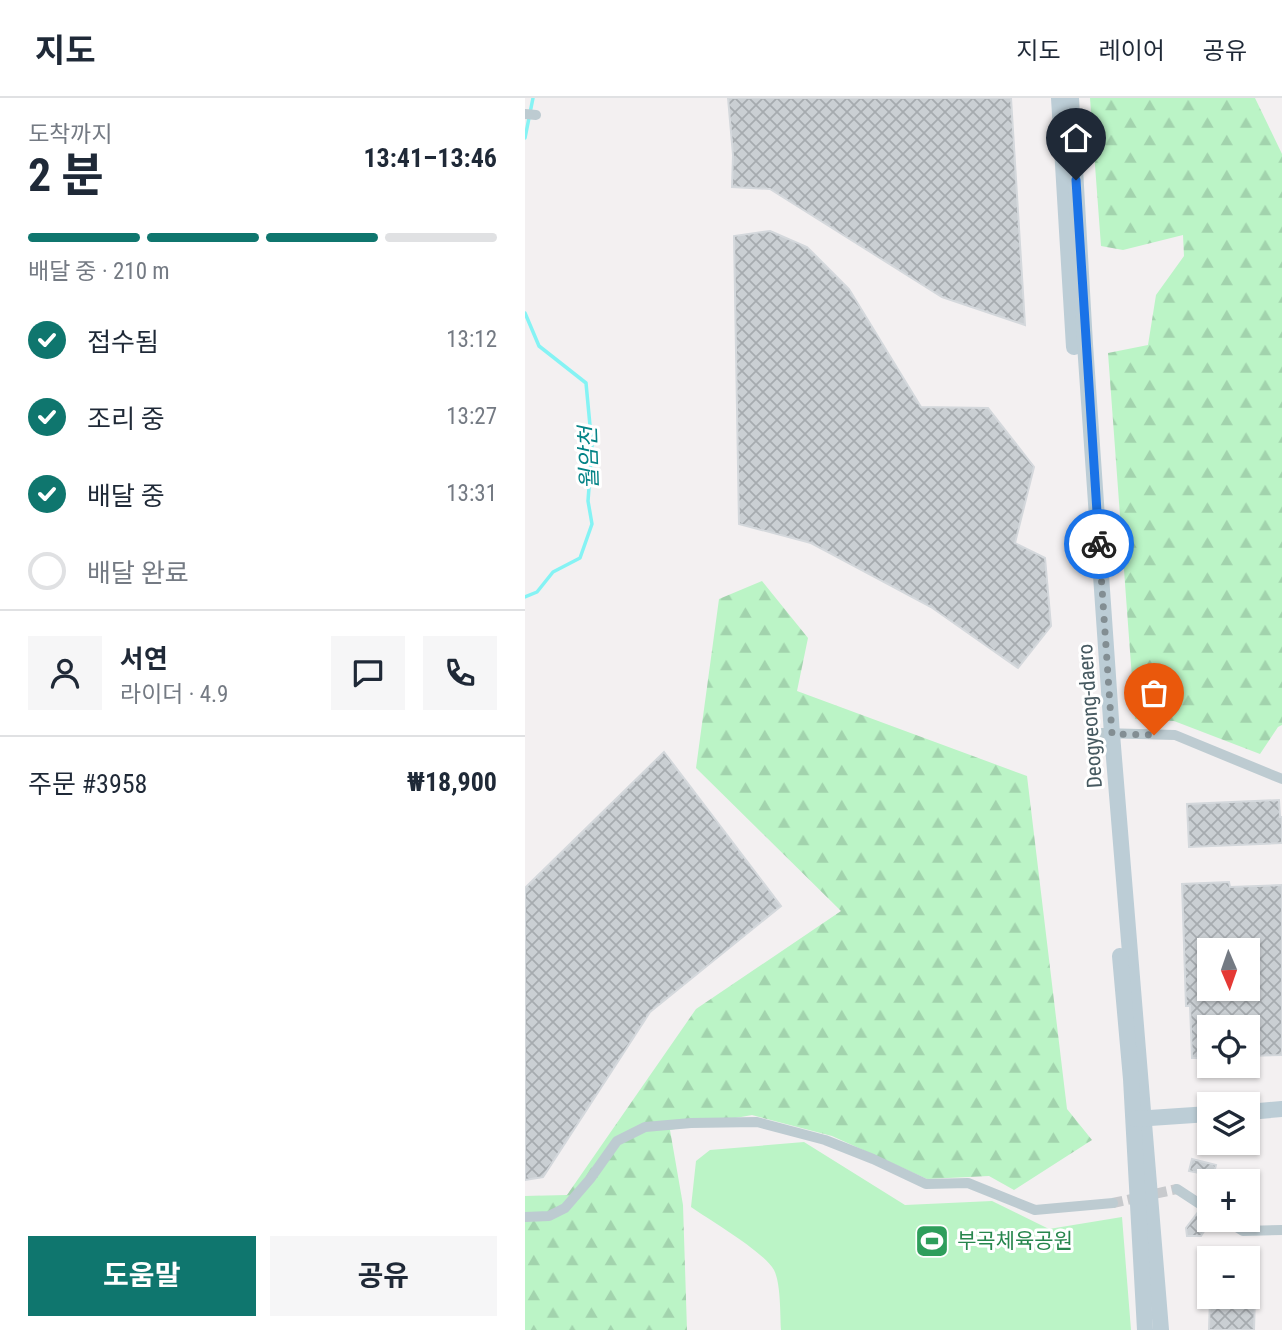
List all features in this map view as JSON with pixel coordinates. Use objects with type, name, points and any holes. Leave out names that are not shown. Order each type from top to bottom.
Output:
[{"type":"street","name":"Deogyeong-daero","points":[[1059,98],[1075,357],[1139,1119],[1161,1330]]},
{"type":"street","name":"Deogyeong-daero","points":[[1071,98],[1107,734]]},
{"type":"street","points":[[1107,734],[1175,735],[1282,779]]},
{"type":"street","points":[[1260,1111],[1282,1110]]},
{"type":"street","points":[[1139,1119],[1197,1115]]},
{"type":"street","name":"Deogyeong-daero","points":[[1139,1119],[1145,1330]]},
{"type":"street","points":[[525,1217],[549,1216],[565,1208],[617,1141],[645,1127],[691,1123],[757,1122],[825,1140],[926,1184],[968,1183],[1035,1210],[1114,1203]]},
{"type":"street","points":[[1177,1189],[1197,1202]]},
{"type":"street","points":[[1260,1231],[1282,1230]]},
{"type":"green space","points":[[1090,98],[1255,98],[1282,154],[1282,725],[1260,754],[1174,721],[1135,719],[1108,353],[1148,345],[1156,295],[1184,256],[1183,235],[1123,250],[1101,246]]},
{"type":"green space","points":[[762,581],[808,638],[797,691],[1027,776],[1067,1109],[1092,1140],[1014,1190],[989,1176],[927,1179],[832,1136],[752,1115],[670,1130],[683,1205],[687,1330],[525,1330],[525,1196],[567,1195],[696,1009],[841,911],[696,768],[719,599]]},
{"type":"green space","name":"부곡체육공원","points":[[804,1142],[905,1205],[992,1201],[1049,1229],[1122,1217],[1131,1330],[781,1330],[779,1291],[774,1270],[748,1245],[691,1207],[696,1161],[710,1150]]},
{"type":"building","points":[[728,98],[1011,98],[1025,325],[942,297],[770,189],[732,187],[733,155]]},
{"type":"building","points":[[770,231],[807,247],[849,289],[921,407],[988,408],[1034,467],[1015,543],[1045,558],[1051,626],[1018,668],[931,607],[811,543],[739,524],[734,236]]},
{"type":"building","points":[[664,752],[781,906],[650,1012],[543,1177],[525,1180],[525,888]]},
{"type":"building","points":[[1279,800],[1282,843],[1189,847],[1187,804]]},
{"type":"building","points":[[1229,882],[1230,887],[1282,885],[1282,1055],[1260,1056],[1260,1015],[1197,1015],[1197,1058],[1192,1058],[1190,1006],[1186,1006],[1182,884]]},
{"type":"building","points":[[1192,1159],[1216,1165],[1215,1169],[1197,1169],[1197,1172],[1189,1171]]},
{"type":"building","points":[[1197,1213],[1197,1232],[1204,1232],[1201,1236],[1187,1236],[1186,1228]]},
{"type":"building","points":[[1210,1309],[1255,1309],[1254,1330],[1209,1330]]},
{"type":"waterway","name":"월암천","points":[[525,138],[533,98]]},
{"type":"waterway","name":"월암천","points":[[525,313],[539,346],[586,383],[592,447],[588,501],[592,524],[580,558],[553,572],[537,592],[525,597]]},
{"type":"tunnel","points":[[1113,1203],[1177,1189]]},
{"type":"way so far","points":[[1099,544],[1112,734],[1154,735]]},
{"type":"place","name":"부곡체육공원","points":[[932,1241]]},
{"type":"route","points":[[1076,180],[1099,544]]}]
